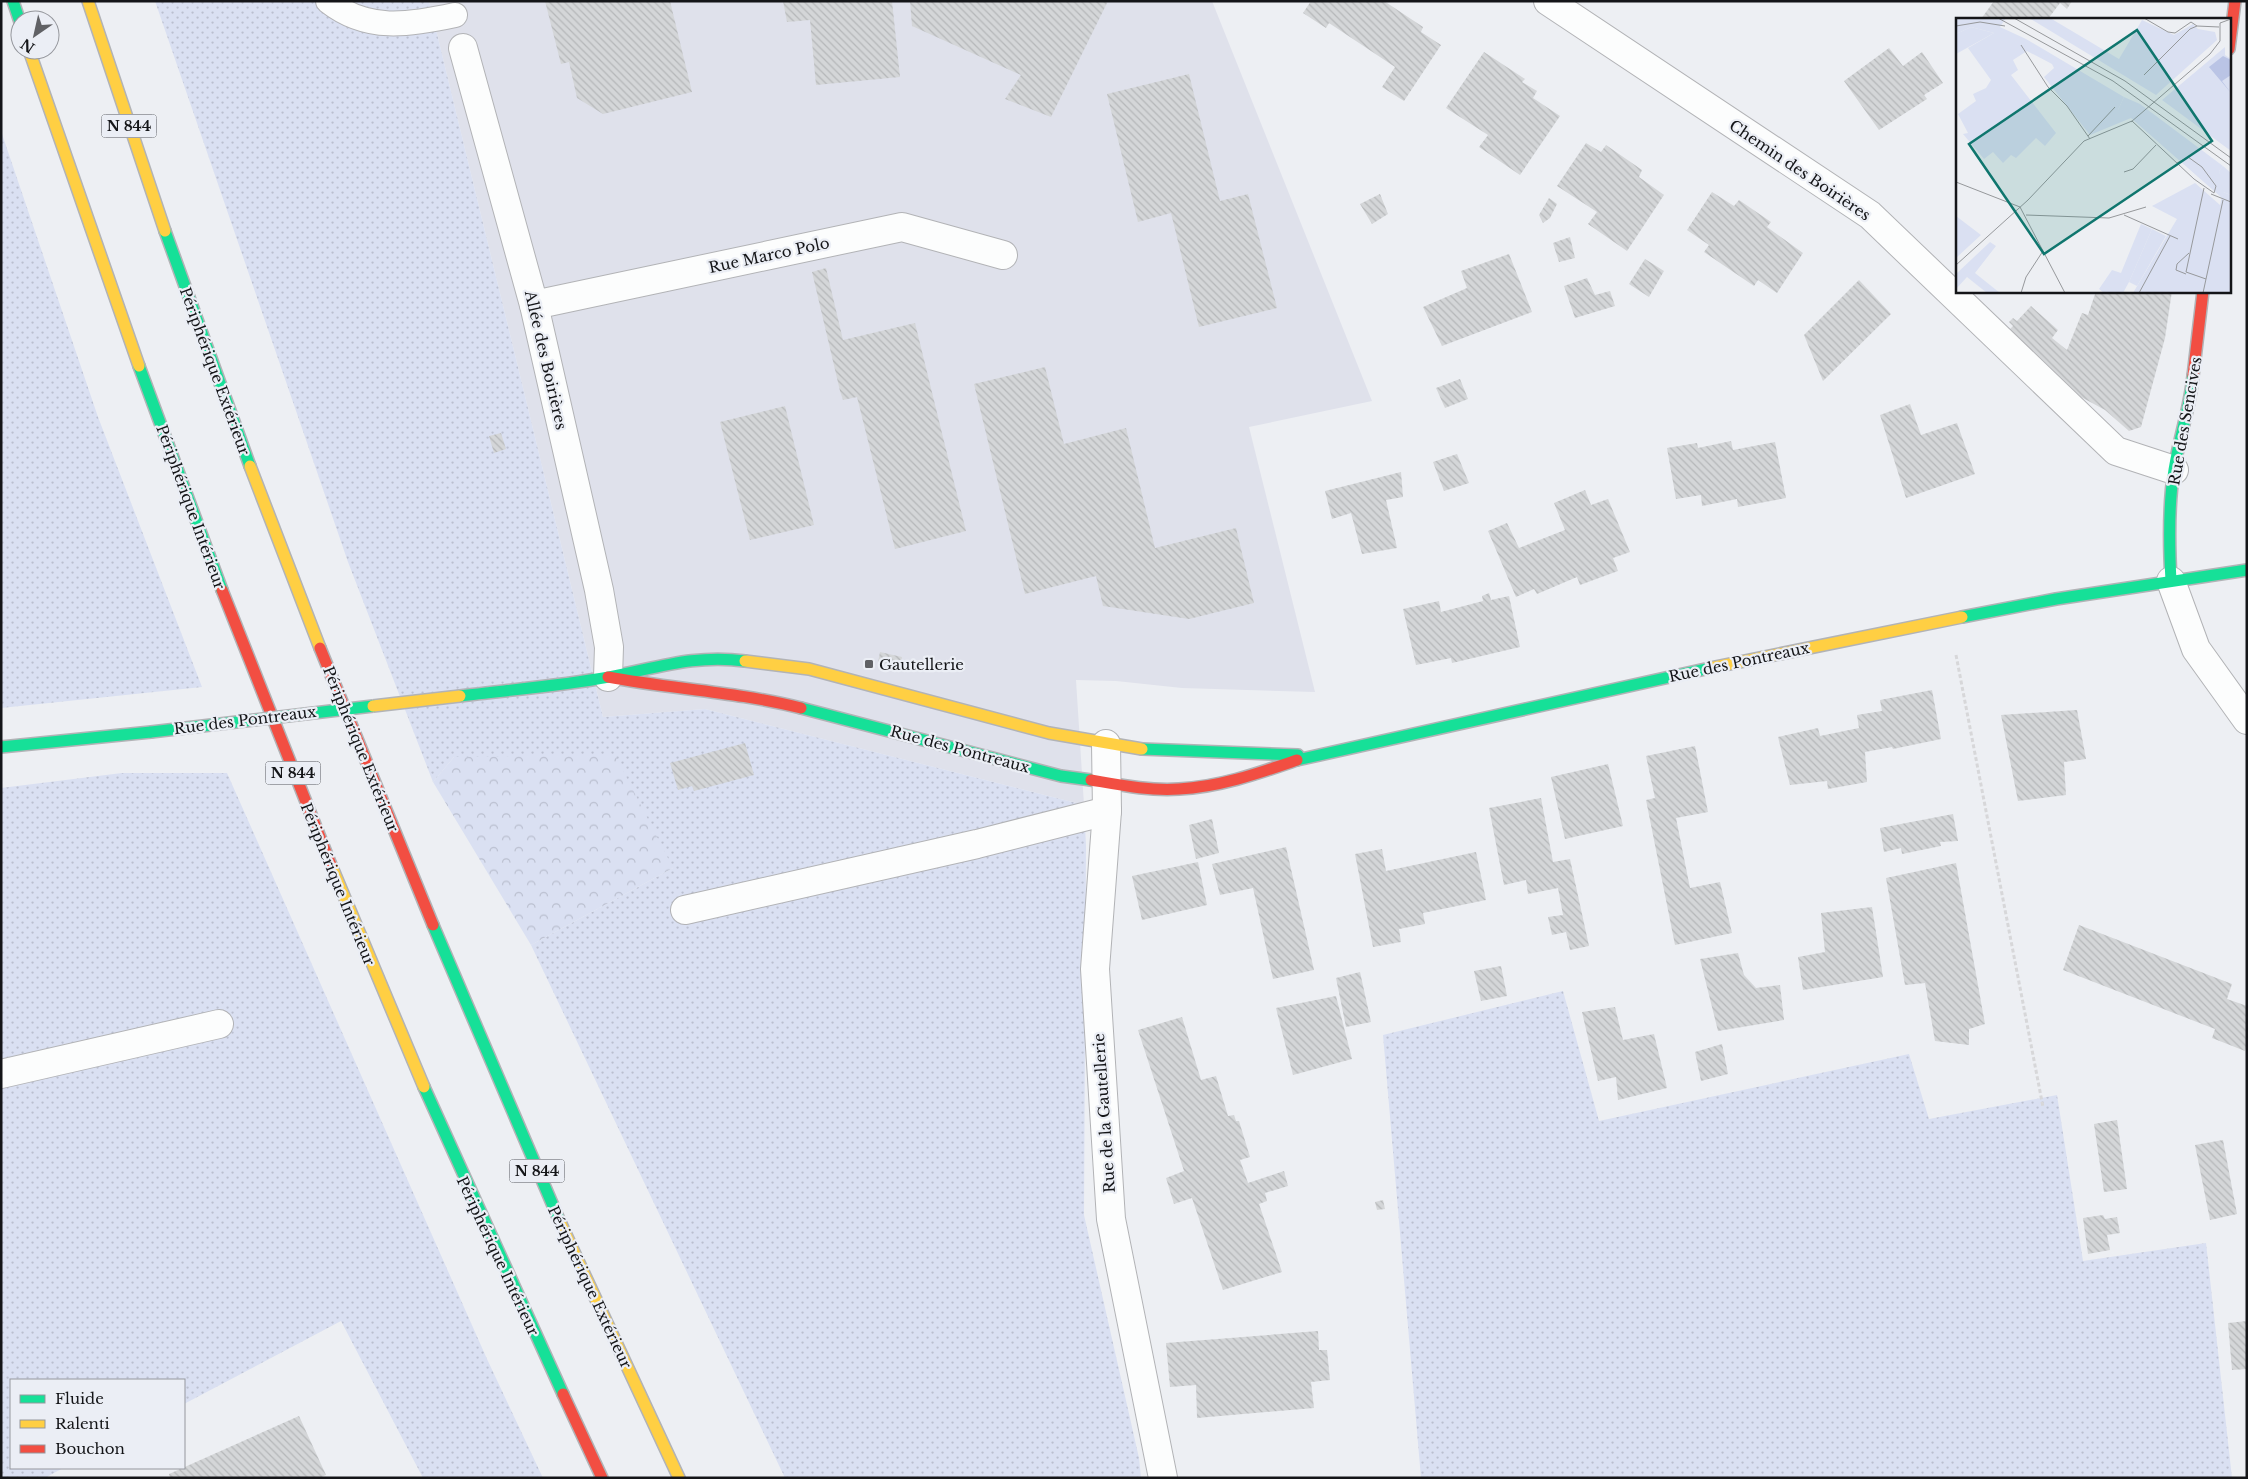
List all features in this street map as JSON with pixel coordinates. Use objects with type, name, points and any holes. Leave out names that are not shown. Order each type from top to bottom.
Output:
[{"type":"main road","name":"Périphérique Extérieur","points":[[88,1],[171,250],[230,412],[291,573],[405,860],[532,1160],[679,1478]]},
{"type":"main road","points":[[2235,1],[2236,38]]},
{"type":"main road","name":"Périphérique Intérieur","points":[[32,60],[196,524],[339,890],[468,1190],[602,1478]]},
{"type":"main road","name":"Rue des Sencives","points":[[2171,581],[2169,540],[2174,470],[2186,422],[2193,380],[2203,292]]},
{"type":"main road","name":"Rue des Pontreaux","points":[[608,676],[650,685],[774,701],[1052,773],[1144,788],[1179,789],[1242,779],[1310,756],[1768,655],[2056,599],[2247,570]]},
{"type":"main road","name":"Rue des Pontreaux","points":[[1,747],[151,732],[460,696],[608,676],[686,660],[731,659],[809,669],[1049,733],[1106,744],[1153,750],[1238,751],[1310,756]]},
{"type":"street","name":"Chemin des Boirières","points":[[1548,1],[1870,215],[2116,451],[2174,470]]},
{"type":"street","name":"Allée des Boirières","points":[[463,48],[534,305],[599,590],[609,648],[608,676]]},
{"type":"street","name":"Rue Marco Polo","points":[[534,305],[902,227],[1003,255]]},
{"type":"street","points":[[2171,581],[2196,649],[2247,720]]},
{"type":"street","name":"Rue de la Gautellerie","points":[[1106,744],[1107,811],[1095,969],[1111,1219],[1163,1478]]},
{"type":"street","points":[[685,910],[977,844],[1107,811]]},
{"type":"street","points":[[1,1074],[219,1024]]},
{"type":"lane","points":[[328,1],[343,13],[374,24],[422,22],[453,8],[463,48]]},
{"type":"path","points":[[1950,620],[2043,1107]]},
{"type":"shaded area","points":[[429,1],[1212,1],[1372,401],[1249,427],[1315,692],[1182,688],[1116,681],[1076,680],[1084,805],[705,709],[603,717]]},
{"type":"green space","points":[[155,1],[429,1],[603,717],[705,709],[1084,805],[1086,846],[1084,1215],[1139,1458],[1141,1478],[785,1478],[531,945],[673,868],[454,757],[433,782],[348,562]]},
{"type":"green space","points":[[1,131],[98,417],[202,687],[1,708]]},
{"type":"green space","points":[[615,755],[673,868],[531,945],[433,782],[454,757]]},
{"type":"green space","points":[[122,773],[227,773],[487,1359],[543,1478],[423,1478],[341,1321],[185,1403],[185,1379],[10,1379],[10,1469],[61,1469],[45,1478],[1,1478],[1,788]]},
{"type":"green space","points":[[1563,991],[1599,1121],[1909,1054],[1929,1119],[2057,1095],[2083,1261],[2206,1243],[2232,1478],[1421,1478],[1383,1035]]},
{"type":"building","points":[[545,1],[670,1],[692,92],[603,114],[577,98],[569,62],[561,64]]},
{"type":"building","points":[[783,1],[892,1],[900,77],[816,85],[810,20],[787,22]]},
{"type":"building","points":[[910,1],[1108,1],[1051,117],[1005,99],[1021,75],[912,26]]},
{"type":"building","points":[[1311,1],[1384,1],[1423,27],[1421,32],[1441,45],[1404,101],[1382,87],[1395,67],[1329,23],[1326,28],[1303,13]]},
{"type":"building","points":[[1994,1],[2072,1],[2067,9],[2060,3],[2049,18],[1982,18]]},
{"type":"building","points":[[1889,48],[1903,66],[1922,52],[1943,83],[1924,95],[1927,99],[1879,130],[1844,81]]},
{"type":"building","points":[[1484,52],[1525,79],[1522,82],[1537,91],[1533,98],[1560,116],[1520,175],[1479,147],[1488,135],[1446,108]]},
{"type":"building","points":[[1189,74],[1220,201],[1248,194],[1277,308],[1199,327],[1171,213],[1138,222],[1107,94]]},
{"type":"building","points":[[1586,143],[1601,152],[1606,145],[1642,170],[1639,177],[1664,195],[1627,251],[1588,224],[1597,212],[1557,186]]},
{"type":"building","points":[[1712,192],[1734,206],[1739,200],[1771,222],[1767,227],[1803,253],[1777,293],[1758,280],[1754,286],[1704,252],[1709,245],[1687,230]]},
{"type":"building","points":[[1380,194],[1388,214],[1372,224],[1360,204]]},
{"type":"building","points":[[1549,198],[1557,204],[1550,218],[1543,223],[1539,215]]},
{"type":"building","points":[[1570,237],[1575,258],[1559,262],[1553,243]]},
{"type":"building","points":[[1509,254],[1532,312],[1442,346],[1423,307],[1467,288],[1461,271]]},
{"type":"building","points":[[1645,259],[1664,271],[1649,297],[1629,284]]},
{"type":"building","points":[[826,268],[843,340],[915,323],[966,531],[895,549],[857,397],[843,400],[840,391],[812,272]]},
{"type":"building","points":[[1587,278],[1595,295],[1610,291],[1615,306],[1575,318],[1564,286]]},
{"type":"building","points":[[1859,280],[1891,314],[1823,381],[1804,335]]},
{"type":"building","points":[[2096,292],[2172,292],[2165,338],[2141,427],[2129,431],[2105,410],[2081,397],[2008,331],[2013,326],[2009,322],[2013,318],[2017,321],[2031,306],[2058,330],[2052,338],[2067,350],[2082,313],[2088,315]]},
{"type":"building","points":[[1045,367],[1064,444],[1126,428],[1155,548],[1236,528],[1254,603],[1189,619],[1103,606],[1096,576],[1025,594],[974,384]]},
{"type":"building","points":[[1460,379],[1468,399],[1445,408],[1436,388]]},
{"type":"building","points":[[1910,404],[1921,435],[1957,423],[1975,474],[1906,498],[1880,415]]},
{"type":"building","points":[[785,406],[814,525],[750,540],[720,422]]},
{"type":"building","points":[[501,433],[506,449],[494,453],[489,436]]},
{"type":"building","points":[[1731,441],[1733,450],[1775,442],[1786,498],[1738,507],[1737,499],[1702,506],[1701,495],[1676,499],[1667,448],[1697,443],[1698,448]]},
{"type":"building","points":[[1457,454],[1469,483],[1444,491],[1433,462]]},
{"type":"building","points":[[1401,472],[1403,497],[1386,500],[1397,548],[1362,554],[1351,513],[1332,519],[1325,491]]},
{"type":"building","points":[[1585,490],[1591,505],[1608,499],[1630,552],[1613,558],[1618,571],[1580,585],[1577,577],[1537,594],[1534,589],[1516,597],[1488,531],[1507,523],[1519,548],[1565,530],[1554,503]]},
{"type":"building","points":[[1489,593],[1491,600],[1509,596],[1520,647],[1452,663],[1451,658],[1416,665],[1403,609],[1439,601],[1441,612],[1483,601],[1482,596]]},
{"type":"building","points":[[880,652],[902,657],[900,667],[878,662]]},
{"type":"building","points":[[1932,690],[1941,739],[1893,749],[1892,747],[1865,752],[1867,782],[1828,789],[1827,781],[1790,785],[1778,737],[1818,728],[1820,736],[1859,728],[1857,715],[1882,711],[1880,700]]},
{"type":"building","points":[[2077,710],[2086,759],[2064,762],[2066,795],[2018,801],[2001,715]]},
{"type":"building","points":[[745,743],[754,775],[694,791],[692,786],[678,790],[670,763]]},
{"type":"building","points":[[1695,746],[1708,812],[1676,818],[1690,888],[1720,882],[1732,933],[1675,945],[1646,800],[1655,798],[1646,756]]},
{"type":"building","points":[[1608,764],[1623,826],[1565,839],[1551,777]]},
{"type":"building","points":[[1541,798],[1553,862],[1570,859],[1589,946],[1570,950],[1566,932],[1552,935],[1548,917],[1563,915],[1558,888],[1528,894],[1526,880],[1504,885],[1489,808]]},
{"type":"building","points":[[1953,814],[1958,841],[1940,842],[1941,846],[1902,854],[1901,848],[1884,852],[1880,828]]},
{"type":"building","points":[[1212,819],[1219,853],[1196,859],[1189,825]]},
{"type":"building","points":[[1286,847],[1314,970],[1273,979],[1253,888],[1220,895],[1212,864]]},
{"type":"building","points":[[1382,849],[1386,871],[1476,852],[1486,900],[1423,913],[1425,924],[1399,929],[1401,942],[1373,947],[1355,854]]},
{"type":"building","points":[[1198,862],[1207,905],[1142,920],[1132,876]]},
{"type":"building","points":[[1956,863],[1985,1024],[1969,1029],[1969,1045],[1935,1041],[1925,983],[1905,985],[1886,878]]},
{"type":"building","points":[[1872,907],[1883,977],[1803,990],[1798,957],[1825,952],[1821,913]]},
{"type":"building","points":[[2079,925],[2232,984],[2227,999],[2247,1006],[2247,1046],[2245,1051],[2212,1038],[2215,1029],[2063,970]]},
{"type":"building","points":[[1738,953],[1744,975],[1756,988],[1780,985],[1784,1020],[1718,1031],[1700,959]]},
{"type":"building","points":[[1501,966],[1507,996],[1481,1001],[1474,971]]},
{"type":"building","points":[[1360,972],[1371,1022],[1346,1027],[1336,978]]},
{"type":"building","points":[[1336,996],[1352,1059],[1293,1075],[1276,1008]]},
{"type":"building","points":[[1615,1007],[1623,1040],[1654,1034],[1667,1088],[1618,1100],[1616,1077],[1598,1081],[1582,1012]]},
{"type":"building","points":[[1182,1017],[1201,1080],[1216,1076],[1228,1116],[1234,1115],[1236,1121],[1239,1121],[1250,1157],[1240,1160],[1248,1183],[1284,1171],[1288,1186],[1265,1193],[1267,1201],[1259,1204],[1282,1272],[1223,1290],[1192,1198],[1174,1204],[1166,1178],[1184,1171],[1138,1030]]},
{"type":"building","points":[[1722,1044],[1728,1074],[1701,1081],[1695,1052]]},
{"type":"building","points":[[2117,1120],[2127,1189],[2104,1192],[2094,1124]]},
{"type":"building","points":[[2223,1140],[2237,1214],[2210,1220],[2195,1145]]},
{"type":"building","points":[[1383,1200],[1385,1209],[1377,1210],[1375,1202]]},
{"type":"building","points":[[2103,1215],[2105,1219],[2117,1217],[2120,1233],[2107,1235],[2110,1250],[2088,1254],[2083,1218]]},
{"type":"building","points":[[2247,1321],[2247,1369],[2232,1370],[2228,1323]]},
{"type":"building","points":[[1318,1331],[1319,1350],[1327,1350],[1330,1380],[1311,1382],[1314,1408],[1197,1418],[1196,1385],[1170,1387],[1166,1343]]},
{"type":"building","points":[[299,1416],[326,1475],[319,1478],[170,1478],[169,1474],[185,1469],[185,1467]]},
{"type":"traffic: fast","points":[[13,1],[16,10]]},
{"type":"traffic: fast","points":[[165,231],[250,466]]},
{"type":"traffic: fast","points":[[139,366],[222,590]]},
{"type":"traffic: fast","points":[[2171,581],[2170,525],[2172,484],[2193,376]]},
{"type":"traffic: fast","points":[[1962,617],[2056,599],[2247,570]]},
{"type":"traffic: fast","points":[[460,696],[591,680],[676,663],[709,659],[745,661]]},
{"type":"traffic: fast","points":[[1297,760],[1710,668]]},
{"type":"traffic: fast","points":[[151,732],[373,706]]},
{"type":"traffic: fast","points":[[801,708],[1061,776],[1091,780]]},
{"type":"traffic: fast","points":[[1,747],[151,732]]},
{"type":"traffic: fast","points":[[1142,749],[1298,755]]},
{"type":"traffic: fast","points":[[433,925],[560,1222]]},
{"type":"traffic: fast","points":[[424,1087],[563,1394]]},
{"type":"traffic: slow","points":[[88,1],[165,231]]},
{"type":"traffic: slow","points":[[32,60],[139,366]]},
{"type":"traffic: slow","points":[[250,466],[320,648]]},
{"type":"traffic: slow","points":[[1710,668],[1962,617]]},
{"type":"traffic: slow","points":[[745,661],[809,669],[1049,733],[1142,749]]},
{"type":"traffic: slow","points":[[373,706],[460,696]]},
{"type":"traffic: slow","points":[[331,865],[424,1087]]},
{"type":"traffic: slow","points":[[560,1222],[679,1478]]},
{"type":"traffic: jam","points":[[2230,41],[2235,1]]},
{"type":"traffic: jam","points":[[2193,376],[2203,292]]},
{"type":"traffic: jam","points":[[222,590],[331,865]]},
{"type":"traffic: jam","points":[[320,648],[433,925]]},
{"type":"traffic: jam","points":[[608,677],[729,694],[801,708]]},
{"type":"traffic: jam","points":[[1091,780],[1146,788],[1194,788],[1239,779],[1297,760]]},
{"type":"traffic: jam","points":[[563,1394],[602,1478]]},
{"type":"place","name":"Gautellerie","points":[[869,664]]}]
